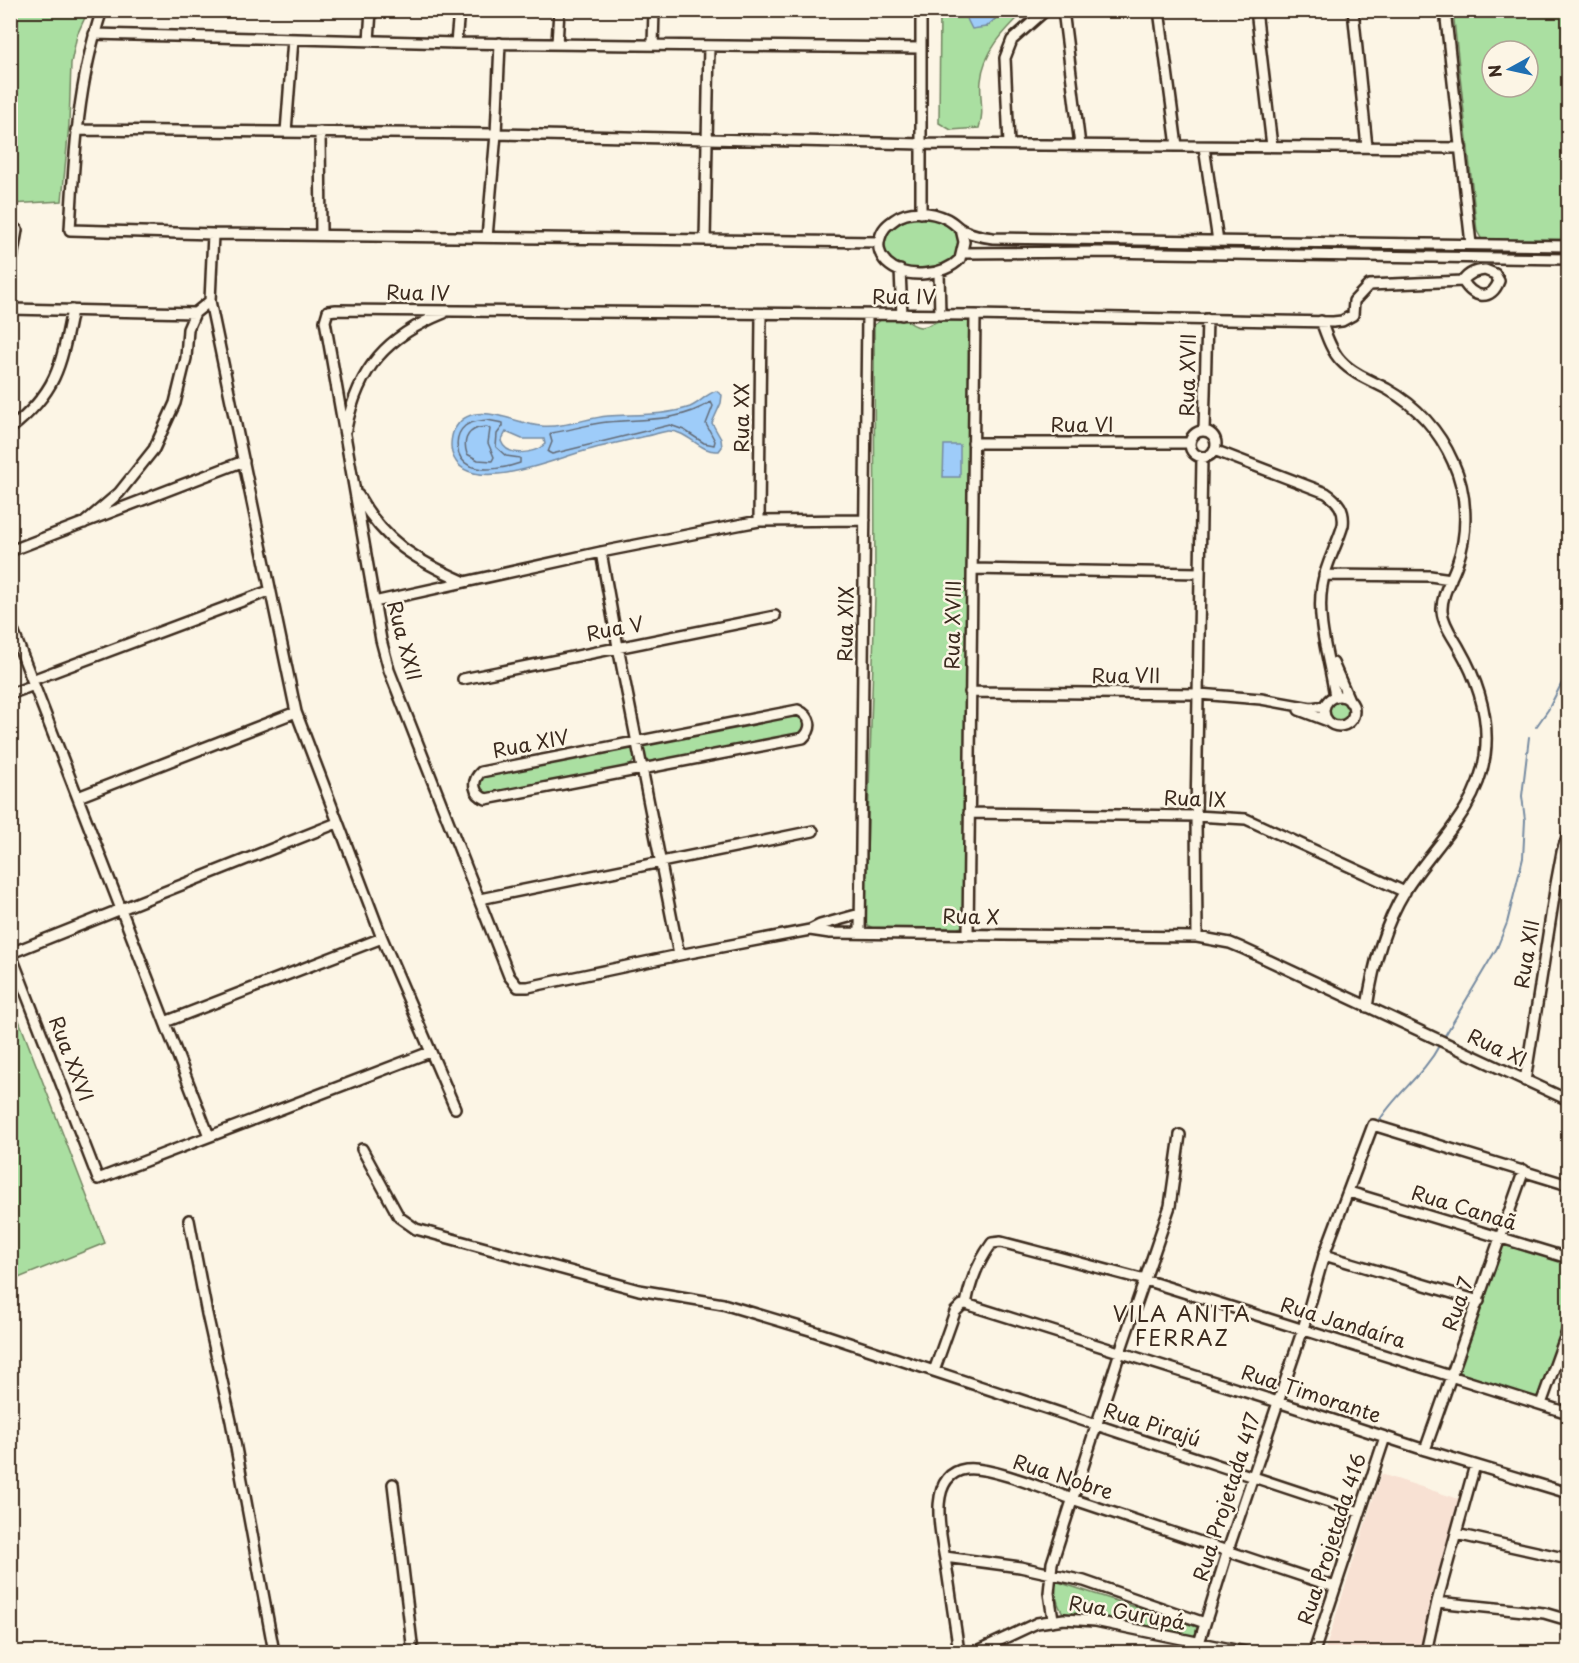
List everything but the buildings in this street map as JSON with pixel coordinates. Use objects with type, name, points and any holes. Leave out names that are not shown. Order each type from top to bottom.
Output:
[{"type":"street","points":[[102,10],[94,34],[76,130],[69,230],[213,234],[879,242]]},
{"type":"street","points":[[369,41],[371,10]]},
{"type":"street","points":[[456,43],[459,10]]},
{"type":"street","points":[[556,44],[559,10]]},
{"type":"street","points":[[653,45],[654,10]]},
{"type":"street","points":[[921,10],[921,213]]},
{"type":"street","points":[[1009,144],[1005,58],[1012,40],[1046,10]]},
{"type":"street","points":[[1064,10],[1080,145]]},
{"type":"street","points":[[1159,10],[1177,146]]},
{"type":"street","points":[[1256,10],[1272,146]]},
{"type":"street","points":[[1353,10],[1367,147]]},
{"type":"street","points":[[1445,10],[1461,148],[1466,244],[1461,257]]},
{"type":"street","points":[[94,34],[456,43],[921,48]]},
{"type":"street","points":[[286,132],[293,39]]},
{"type":"street","points":[[487,237],[496,134],[500,43]]},
{"type":"street","points":[[705,240],[709,46]]},
{"type":"street","points":[[76,130],[496,134],[922,144],[1461,148]]},
{"type":"street","points":[[320,132],[321,235]]},
{"type":"street","points":[[1204,147],[1218,241]]},
{"type":"street","points":[[961,229],[964,242],[963,253],[956,262],[939,272],[919,273],[900,270],[885,260],[881,254],[879,242],[882,231],[897,218],[921,213],[941,216],[961,229],[993,238],[1569,246]]},
{"type":"street","points":[[10,270],[14,230]]},
{"type":"street","points":[[213,234],[210,301],[296,712],[382,938],[455,1108]]},
{"type":"street","points":[[1500,244],[1500,258]]},
{"type":"street","points":[[963,253],[1098,252],[1569,259]]},
{"type":"street","points":[[900,270],[902,315]]},
{"type":"street","points":[[939,272],[939,315]]},
{"type":"street","name":"Rua IV","points":[[326,316],[328,311],[336,310],[975,315],[1336,322],[1352,316],[1355,312],[1354,301],[1369,285],[1463,281]]},
{"type":"street","points":[[84,522],[119,493],[154,449],[175,403],[186,358],[188,328],[195,313],[210,301]]},
{"type":"street","points":[[10,309],[195,313]]},
{"type":"street","points":[[10,429],[31,412],[50,387],[63,359],[72,310]]},
{"type":"street","points":[[345,434],[358,388],[385,347],[411,328],[449,311]]},
{"type":"street","name":"Rua XX","points":[[759,521],[761,314]]},
{"type":"street","name":"Rua XIX","points":[[860,933],[867,315]]},
{"type":"street","name":"Rua XVIII","points":[[968,935],[975,315]]},
{"type":"street","name":"Rua XXII","points":[[326,316],[326,328],[374,602],[389,670],[504,961]]},
{"type":"street","name":"Rua XVII","points":[[1204,431],[1207,320]]},
{"type":"street","points":[[1321,321],[1339,360],[1351,370],[1389,390],[1416,409],[1437,433],[1457,472],[1464,518],[1462,543],[1442,606],[1443,618],[1475,677],[1482,702],[1485,730],[1485,755],[1477,786],[1468,807],[1405,892],[1383,937],[1372,972],[1367,1007]]},
{"type":"street","name":"Rua XVII","points":[[1202,457],[1192,451],[1190,443],[1193,435],[1204,431]]},
{"type":"street","name":"Rua XVII","points":[[1204,431],[1214,438],[1214,450]]},
{"type":"street","name":"Rua VI","points":[[973,443],[1190,443]]},
{"type":"street","points":[[1197,937],[1196,816],[1202,457],[1214,450],[1326,493],[1338,502],[1344,520],[1324,575],[1320,615],[1335,697]]},
{"type":"street","points":[[10,551],[244,461]]},
{"type":"street","points":[[355,488],[368,513],[378,526],[405,552],[463,581]]},
{"type":"street","points":[[374,602],[463,581],[759,521],[865,520]]},
{"type":"street","points":[[601,552],[641,770],[679,955]]},
{"type":"street","points":[[972,569],[1200,573]]},
{"type":"street","points":[[1324,575],[1430,576],[1451,579]]},
{"type":"street","points":[[10,694],[33,682],[269,591]]},
{"type":"street","name":"Rua V","points":[[463,679],[776,616]]},
{"type":"street","points":[[10,623],[209,1136],[430,1052]]},
{"type":"street","points":[[1280,703],[1336,725],[1348,722],[1353,711],[1340,676],[1328,656]]},
{"type":"street","name":"Rua VII","points":[[970,692],[1199,694],[1261,699],[1280,703]]},
{"type":"street","points":[[1328,721],[1324,713],[1329,700],[1343,697],[1350,702]]},
{"type":"street","points":[[1280,703],[1311,708],[1325,706]]},
{"type":"street","name":"Rua XIV","points":[[798,710],[808,717],[810,722],[808,734],[803,738],[641,770],[486,800],[481,797],[475,787],[475,781],[481,772],[798,710]]},
{"type":"street","points":[[78,797],[296,712]]},
{"type":"street","name":"Rua IX","points":[[969,813],[1237,818],[1256,822],[1405,892]]},
{"type":"street","points":[[11,952],[337,823]]},
{"type":"street","points":[[480,899],[813,831]]},
{"type":"street","name":"Rua XII","points":[[1525,1081],[1556,884],[1562,852],[1569,834]]},
{"type":"street","points":[[810,930],[860,914]]},
{"type":"street","name":"Rua X","points":[[504,961],[513,983],[523,988],[810,930],[968,935],[1197,937],[1242,948],[1440,1041]]},
{"type":"street","points":[[165,1022],[382,938]]},
{"type":"street","name":"Rua XXVI","points":[[11,952],[98,1179],[209,1136]]},
{"type":"street","name":"Rua XI","points":[[1440,1041],[1569,1100]]},
{"type":"street","name":"Rua Projetada 417","points":[[1199,1643],[1303,1329],[1324,1255],[1373,1125],[1524,1170]]},
{"type":"street","points":[[1053,1619],[1049,1593],[1050,1573],[1120,1352],[1170,1206],[1180,1135]]},
{"type":"street","name":"Rua Pirajú","points":[[362,1149],[399,1216],[416,1229],[628,1287],[723,1304],[934,1371],[1359,1512]]},
{"type":"street","points":[[1524,1170],[1569,1185]]},
{"type":"street","name":"Rua 7","points":[[1425,1450],[1524,1170]]},
{"type":"street","name":"Rua Canaã","points":[[1349,1192],[1569,1258]]},
{"type":"street","points":[[189,1220],[231,1421],[274,1653]]},
{"type":"street","name":"Rua Jandaíra","points":[[970,1304],[968,1292],[984,1254],[992,1243],[1001,1242],[1145,1280],[1569,1413]]},
{"type":"street","points":[[1324,1255],[1479,1301]]},
{"type":"street","points":[[934,1371],[955,1312],[962,1305],[970,1304]]},
{"type":"street","name":"Rua Timorante","points":[[970,1304],[1425,1450],[1569,1493]]},
{"type":"street","points":[[1541,1404],[1568,1331]]},
{"type":"street","name":"Rua Projetada 416","points":[[1314,1653],[1385,1437]]},
{"type":"street","points":[[1426,1653],[1437,1602],[1475,1465]]},
{"type":"street","name":"Rua Nobre","points":[[959,1653],[939,1527],[939,1506],[944,1485],[956,1472],[968,1469],[980,1470],[1031,1484],[1335,1587]]},
{"type":"street","points":[[393,1484],[413,1653]]},
{"type":"street","points":[[1456,1534],[1569,1559]]},
{"type":"street","points":[[945,1557],[1050,1573],[1095,1585],[1205,1623]]},
{"type":"street","points":[[1437,1602],[1544,1613],[1569,1620]]},
{"type":"street","name":"Rua Gurupá","points":[[975,1653],[1030,1625],[1053,1619],[1095,1621],[1245,1653]]},
{"type":"shaded area","points":[[1381,1474],[1459,1499],[1424,1652],[1325,1650]]},
{"type":"green space","points":[[11,10],[88,11],[77,35],[71,63],[69,124],[62,201],[11,204]]},
{"type":"green space","points":[[940,11],[968,11],[966,17],[986,27],[1004,11],[1025,11],[1003,33],[986,60],[981,81],[982,116],[979,128],[951,130],[939,123]]},
{"type":"green space","points":[[1453,11],[1568,11],[1568,239],[1482,240],[1477,231]]},
{"type":"green space","points":[[921,217],[939,220],[958,232],[960,242],[956,256],[932,268],[903,267],[888,257],[883,241],[886,234],[898,224]]},
{"type":"green space","points":[[905,319],[920,327],[945,319],[968,320],[972,327],[965,925],[957,929],[873,928],[867,925],[865,920],[875,596],[874,325],[881,320]]},
{"type":"green space","points":[[1339,699],[1344,700],[1350,706],[1350,716],[1344,722],[1339,723],[1334,722],[1328,716],[1327,711],[1328,706],[1334,700]]},
{"type":"green space","points":[[795,715],[801,718],[804,724],[799,735],[652,763],[645,758],[644,744]]},
{"type":"green space","points":[[630,745],[633,748],[635,759],[630,766],[489,795],[479,787],[479,780],[484,775]]},
{"type":"green space","points":[[10,997],[105,1243],[11,1281],[10,1281]]},
{"type":"green space","points":[[1508,1244],[1568,1263],[1568,1314],[1535,1398],[1461,1373],[1459,1368],[1501,1248]]},
{"type":"green space","points":[[1055,1581],[1197,1627],[1194,1641],[1067,1616],[1058,1605]]},
{"type":"water","points":[[968,10],[1004,11],[986,27],[972,29],[966,17]]},
{"type":"water","points":[[716,391],[722,395],[712,423],[721,439],[722,447],[719,451],[706,449],[682,434],[667,431],[589,450],[531,468],[491,475],[474,473],[460,466],[452,453],[451,440],[454,430],[464,419],[474,414],[497,415],[531,425],[558,426],[600,417],[680,410],[694,405]],"holes":[[[506,432],[522,439],[544,439],[545,444],[535,450],[522,453],[509,450],[501,441]]]},
{"type":"water","points":[[944,445],[960,445],[960,477],[943,477]]},
{"type":"waterway","points":[[1536,727],[1548,710],[1568,671]]},
{"type":"waterway","points":[[1443,1039],[1497,948],[1507,923],[1523,858],[1525,820],[1522,796],[1529,737]]},
{"type":"waterway","points":[[1379,1121],[1434,1055],[1440,1044]]},
{"type":"district","name":"VILA ANITA FERRAZ","points":[[1182,1327]]}]
